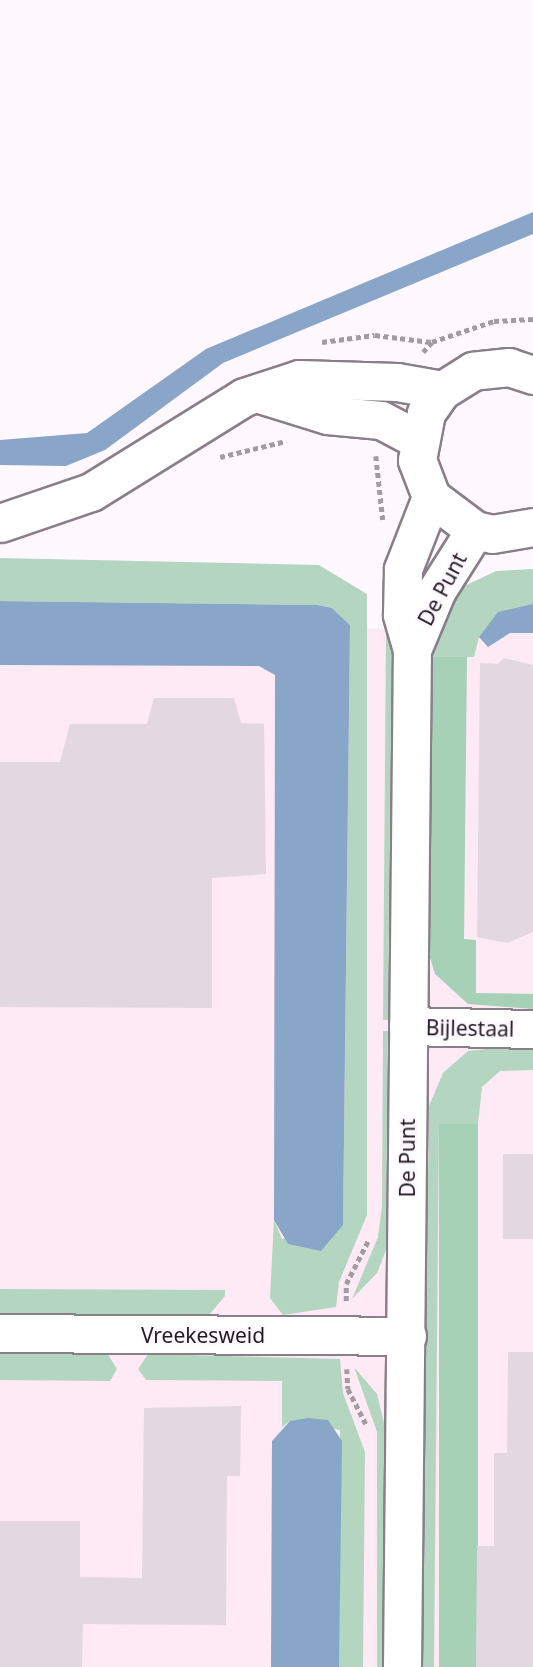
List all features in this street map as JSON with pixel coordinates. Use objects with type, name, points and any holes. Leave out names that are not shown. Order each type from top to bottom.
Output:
[{"type":"street","points":[[533,375],[509,367],[473,371],[442,390],[417,439],[417,460],[431,497],[475,530],[492,534],[533,527]]},
{"type":"street","points":[[0,523],[91,492],[260,394],[299,379],[397,382],[442,390]]},
{"type":"street","points":[[260,394],[327,415],[381,420],[417,439]]},
{"type":"street","name":"De Punt","points":[[402,1667],[412,650],[402,614],[403,569],[431,497]]},
{"type":"street","name":"De Punt","points":[[412,650],[437,590],[475,530]]},
{"type":"street","name":"Bijlestaal","points":[[408,1027],[533,1029]]},
{"type":"street","name":"Vreekesweid","points":[[0,1333],[407,1336]]},
{"type":"path","points":[[207,460],[295,439]]},
{"type":"path","points":[[377,444],[375,452],[383,517]]},
{"type":"path","points":[[362,449],[375,452]]},
{"type":"shaded area","points":[[0,629],[533,629],[533,1667],[0,1667]]},
{"type":"green space","points":[[0,558],[319,565],[367,594],[367,1215],[339,1282],[336,1307],[283,1315],[270,1298],[274,1220],[282,1239],[343,1225],[350,625],[332,608],[318,605],[0,601]]},
{"type":"green space","points":[[533,569],[533,604],[479,637],[474,657],[432,657],[434,628],[460,588],[496,571]]},
{"type":"green space","points":[[386,634],[392,649],[388,1020],[383,1020]]},
{"type":"green space","points":[[432,657],[467,657],[464,939],[476,940],[476,993],[533,994],[533,1009],[468,1004],[435,974],[428,951]]},
{"type":"green space","points":[[383,1031],[388,1031],[386,1250],[377,1273],[352,1299],[378,1237],[382,1206]]},
{"type":"green space","points":[[533,1044],[533,1070],[500,1071],[482,1087],[478,1124],[439,1124],[434,1667],[421,1667],[429,1106],[443,1073],[468,1051]]},
{"type":"green space","points":[[439,1124],[478,1124],[478,1667],[439,1667]]},
{"type":"green space","points":[[0,1289],[225,1290],[225,1296],[208,1316],[0,1315]]},
{"type":"green space","points":[[0,1353],[107,1353],[117,1369],[110,1381],[0,1380]]},
{"type":"green space","points":[[148,1354],[340,1359],[343,1393],[365,1452],[363,1667],[339,1667],[340,1430],[290,1421],[282,1427],[282,1381],[146,1380],[138,1369]]},
{"type":"green space","points":[[354,1367],[377,1394],[385,1427],[383,1667],[377,1667],[377,1432]]},
{"type":"water","points":[[533,212],[533,234],[223,363],[105,450],[66,466],[0,465],[0,440],[87,433],[206,349]]},
{"type":"water","points":[[0,601],[318,605],[332,608],[350,625],[343,1225],[321,1251],[288,1244],[274,1220],[275,675],[259,666],[0,665]]},
{"type":"water","points":[[533,604],[533,633],[510,633],[488,647],[479,637],[498,612]]},
{"type":"water","points":[[308,1418],[328,1420],[342,1441],[339,1667],[271,1667],[272,1441],[290,1421]]},
{"type":"building","points":[[504,658],[533,665],[533,932],[507,943],[477,937],[480,663],[498,664]]},
{"type":"building","points":[[154,698],[234,698],[241,723],[264,724],[266,874],[212,878],[212,1008],[0,1007],[0,762],[60,762],[70,724],[147,724]]},
{"type":"building","points":[[503,1154],[533,1154],[533,1239],[503,1239]]},
{"type":"building","points":[[508,1352],[533,1352],[533,1667],[476,1667],[477,1546],[494,1546],[494,1453],[507,1453]]},
{"type":"building","points":[[241,1406],[240,1476],[227,1476],[226,1625],[83,1624],[82,1667],[0,1667],[0,1521],[80,1521],[80,1577],[142,1578],[144,1408]]}]
